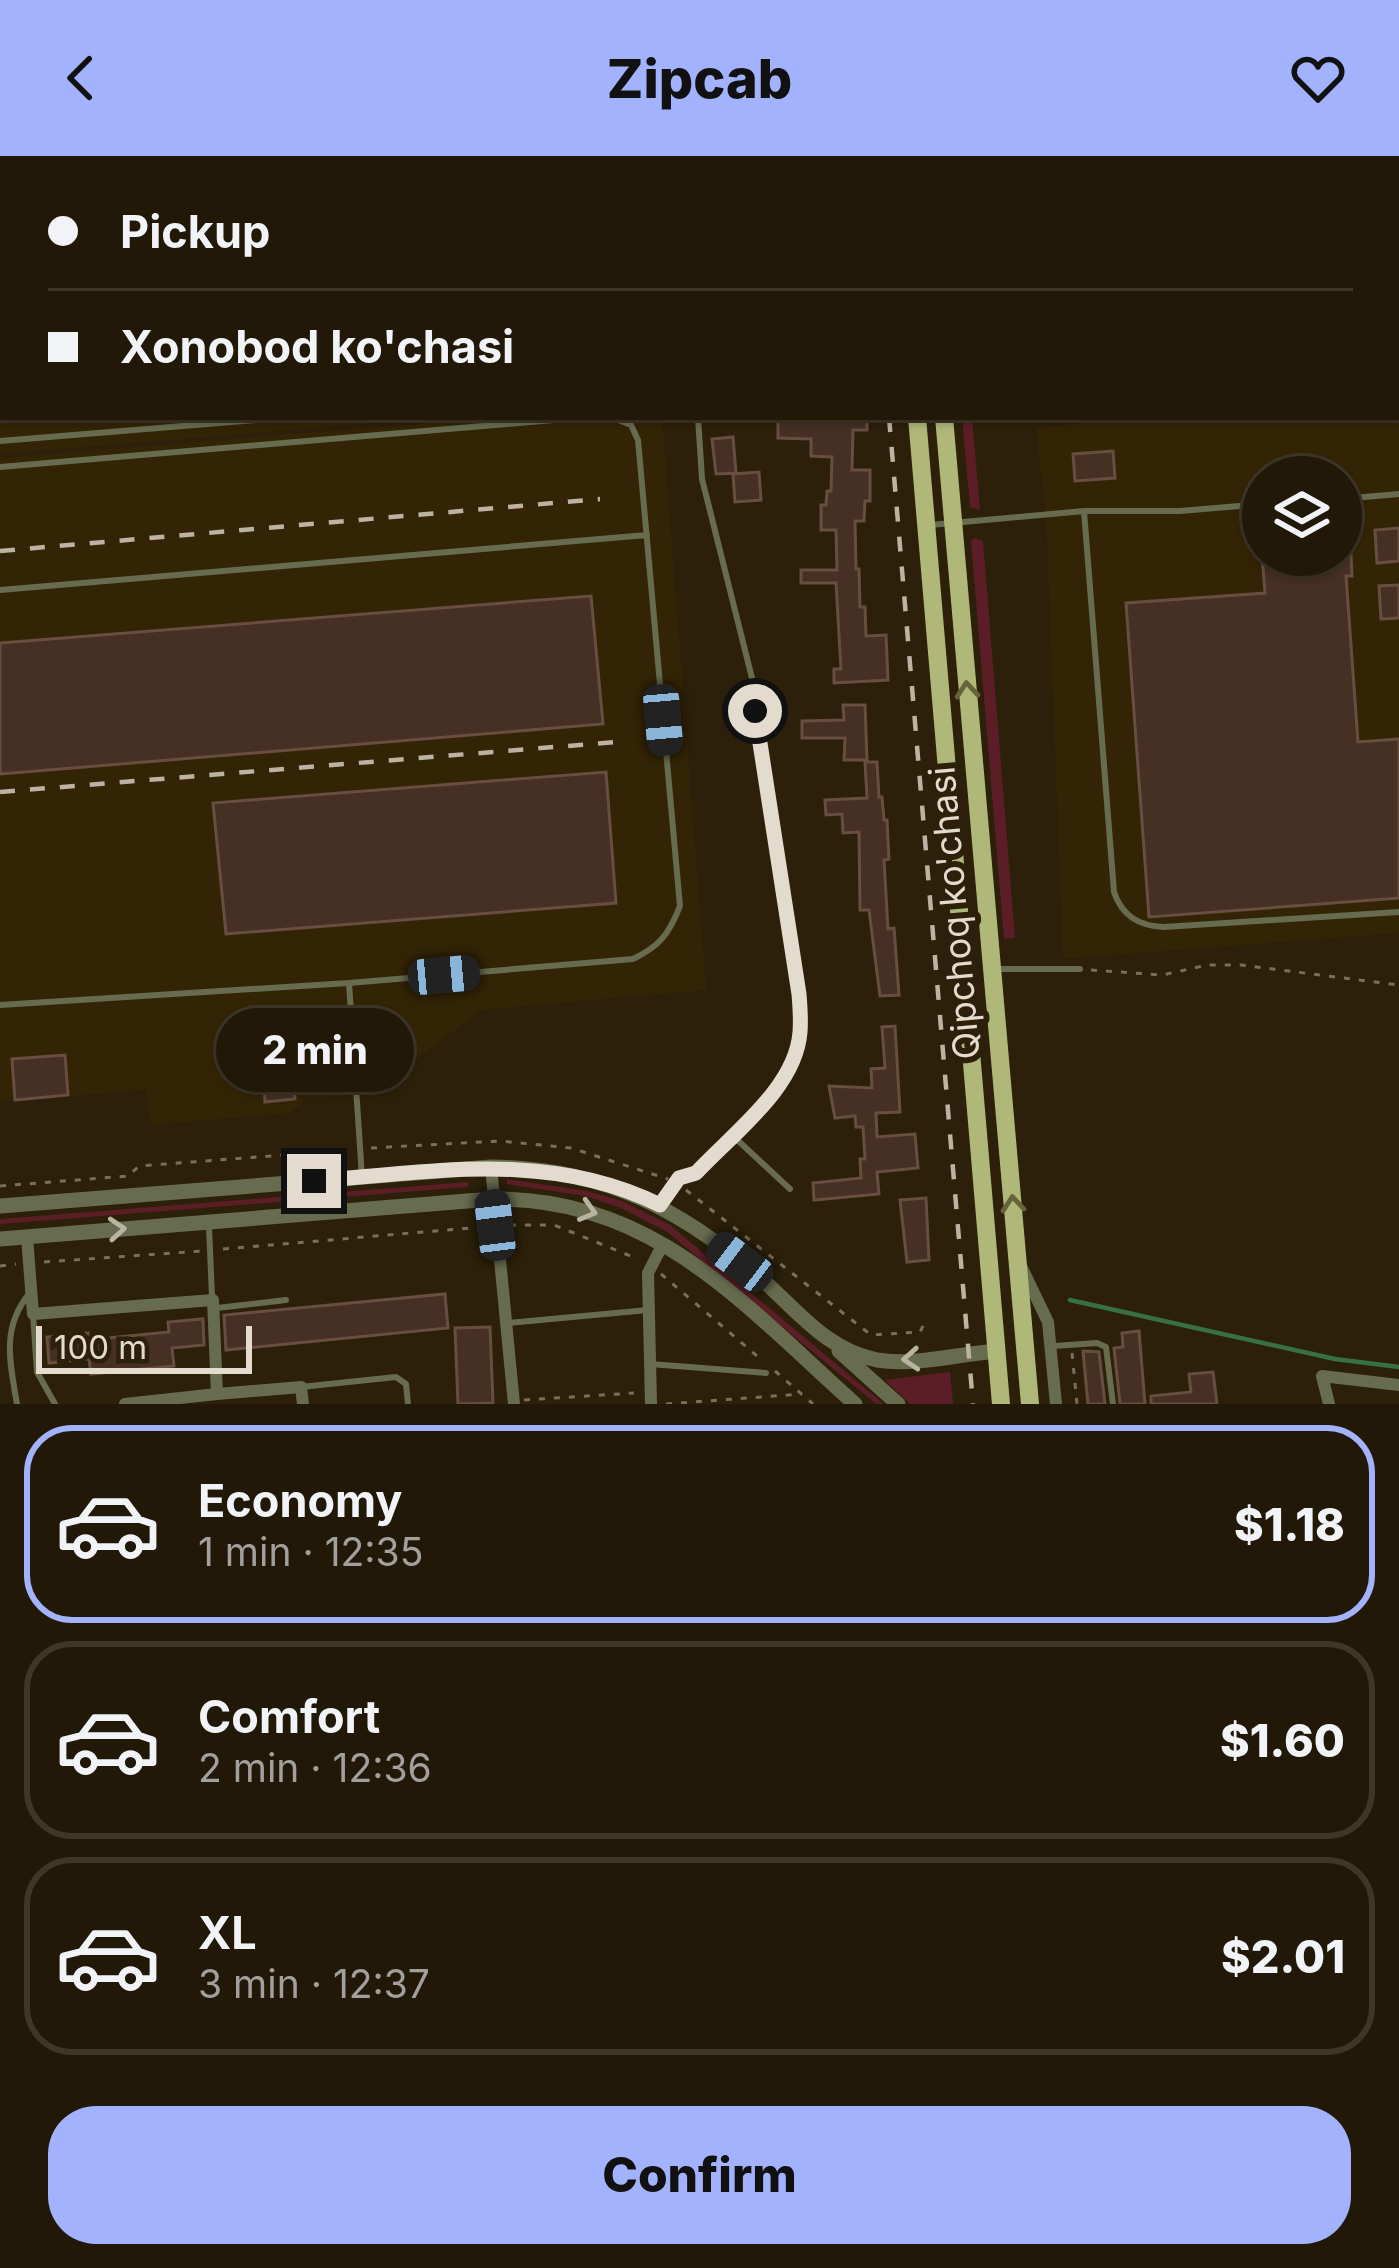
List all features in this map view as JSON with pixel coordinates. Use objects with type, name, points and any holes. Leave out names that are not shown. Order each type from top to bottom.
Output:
[{"type":"main road","name":"Qipchoq ko'chasi","points":[[917,420],[1001,1404]]},
{"type":"main road","name":"Qipchoq ko'chasi","points":[[944,420],[1030,1404]]},
{"type":"main road","points":[[997,1351],[1025,1348]]},
{"type":"street","points":[[491,1167],[515,1402]]},
{"type":"street","points":[[0,1206],[491,1167],[578,1175],[660,1205],[740,1262],[898,1404]]},
{"type":"street","points":[[0,1239],[492,1199],[558,1202],[624,1222],[663,1244],[737,1300],[855,1404]]},
{"type":"street","points":[[27,1237],[32,1314],[213,1305],[217,1394]]},
{"type":"street","points":[[651,1398],[651,1266],[663,1244]]},
{"type":"street","points":[[1018,1259],[1048,1322],[1056,1404]]},
{"type":"street","points":[[828,1341],[888,1361],[997,1351]]},
{"type":"street","points":[[1329,1404],[1322,1376],[1399,1385]]},
{"type":"street","points":[[124,1404],[301,1387],[303,1404]]},
{"type":"lane","points":[[0,441],[256,420]]},
{"type":"lane","points":[[0,466],[553,420]]},
{"type":"lane","points":[[0,1005],[633,959],[653,950],[669,935],[680,906],[638,440],[631,425],[618,420]]},
{"type":"lane","points":[[660,1205],[679,1178],[696,1173],[776,1090],[800,1035],[799,994],[757,744],[752,678],[702,478],[698,420]]},
{"type":"lane","points":[[1362,497],[1399,494]]},
{"type":"lane","points":[[927,525],[1084,511],[1242,507]]},
{"type":"lane","points":[[1084,511],[1114,892],[1125,913],[1139,923],[1164,928],[1399,912]]},
{"type":"lane","points":[[0,590],[647,535]]},
{"type":"lane","points":[[992,968],[1079,969]]},
{"type":"lane","points":[[349,983],[362,1177]]},
{"type":"lane","points":[[732,1135],[790,1189]]},
{"type":"lane","points":[[208,1223],[213,1305],[286,1300]]},
{"type":"lane","points":[[17,1404],[7,1343],[17,1308],[31,1291]]},
{"type":"lane","points":[[508,1323],[648,1310]]},
{"type":"lane","points":[[32,1314],[37,1372],[55,1404]]},
{"type":"lane","points":[[1050,1346],[1096,1343],[1106,1347],[1113,1404]]},
{"type":"lane","points":[[650,1364],[766,1373]]},
{"type":"lane","points":[[301,1387],[396,1377],[406,1384],[408,1404]]},
{"type":"path","points":[[1079,969],[1162,975],[1207,965],[1240,964],[1399,985]]},
{"type":"path","points":[[449,1144],[451,1158]]},
{"type":"path","points":[[457,1213],[459,1230]]},
{"type":"path","points":[[0,1266],[495,1225],[554,1225],[651,1266],[812,1404]]},
{"type":"path","points":[[64,1247],[64,1260]]},
{"type":"path","points":[[1071,1345],[1077,1404]]},
{"type":"path","points":[[666,1404],[802,1394]]},
{"type":"path","points":[[515,1402],[651,1398]]},
{"type":"shaded area","points":[[0,420],[413,420],[0,454]]},
{"type":"shaded area","points":[[467,420],[662,420],[706,990],[481,1010],[369,1094],[309,1098],[290,1113],[151,1125],[146,1090],[0,1102],[0,458]]},
{"type":"shaded area","points":[[962,420],[972,420],[980,510],[970,507]]},
{"type":"shaded area","points":[[1103,420],[1399,420],[1399,933],[1063,959],[1046,515],[1036,429]]},
{"type":"shaded area","points":[[971,541],[983,541],[1015,938],[1004,939]]},
{"type":"shaded area","points":[[507,1179],[587,1191],[622,1201],[670,1225],[884,1404],[876,1404],[666,1231],[585,1196],[507,1184]]},
{"type":"shaded area","points":[[468,1182],[468,1187],[0,1224],[0,1219]]},
{"type":"shaded area","points":[[950,1372],[953,1404],[910,1404],[885,1380]]},
{"type":"building","points":[[778,420],[867,420],[867,430],[853,430],[852,470],[870,470],[870,501],[865,501],[864,521],[855,521],[856,569],[866,636],[886,635],[888,680],[834,683],[834,669],[841,669],[836,583],[801,583],[801,570],[837,570],[836,530],[821,530],[821,505],[826,505],[827,491],[831,491],[832,457],[811,456],[811,439],[778,438]]},
{"type":"building","points":[[733,437],[736,473],[716,474],[712,439]]},
{"type":"building","points":[[1113,451],[1115,478],[1075,481],[1073,454]]},
{"type":"building","points":[[759,472],[761,500],[735,502],[733,474]]},
{"type":"building","points":[[1399,528],[1399,561],[1377,563],[1375,530]]},
{"type":"building","points":[[1264,576],[1346,576],[1358,742],[1399,739],[1399,898],[1149,917],[1126,603],[1265,593]]},
{"type":"building","points":[[1399,585],[1399,618],[1381,619],[1379,586]]},
{"type":"building","points":[[591,596],[603,724],[0,774],[0,643]]},
{"type":"building","points":[[843,705],[865,705],[867,760],[844,760],[845,738],[802,738],[802,721],[844,720]]},
{"type":"building","points":[[865,762],[877,762],[879,797],[887,820],[888,929],[894,928],[899,995],[880,996],[869,910],[860,910],[859,832],[843,833],[842,814],[826,815],[825,800],[867,798]]},
{"type":"building","points":[[606,772],[616,903],[226,934],[213,803]]},
{"type":"building","points":[[895,1026],[900,1112],[876,1113],[877,1137],[915,1134],[918,1168],[877,1172],[879,1194],[814,1200],[813,1183],[861,1178],[860,1159],[865,1159],[863,1127],[856,1127],[855,1116],[835,1118],[829,1086],[872,1088],[871,1069],[885,1068],[882,1027]]},
{"type":"building","points":[[65,1055],[68,1095],[15,1100],[12,1059]]},
{"type":"building","points":[[293,1080],[295,1099],[265,1102],[264,1082]]},
{"type":"building","points":[[926,1198],[929,1260],[907,1262],[900,1200]]},
{"type":"building","points":[[445,1294],[448,1328],[226,1350],[224,1315]]},
{"type":"building","points":[[203,1319],[204,1345],[172,1348],[174,1366],[91,1374],[89,1359],[49,1363],[47,1337],[88,1333],[88,1340],[169,1332],[168,1322]]},
{"type":"building","points":[[490,1327],[493,1403],[458,1404],[455,1328]]},
{"type":"building","points":[[1139,1331],[1145,1404],[1120,1404],[1114,1348],[1123,1347],[1122,1333]]},
{"type":"building","points":[[1083,1351],[1099,1352],[1105,1404],[1088,1404]]},
{"type":"building","points":[[1213,1372],[1217,1404],[1151,1404],[1151,1396],[1191,1392],[1189,1374]]},
{"type":"waterway","points":[[1070,1300],[1335,1359],[1399,1367]]},
{"type":"railway","points":[[889,420],[973,1404]]},
{"type":"railway","points":[[0,551],[600,499]]},
{"type":"railway","points":[[0,792],[616,742]]},
{"type":"route","points":[[314,1181],[510,1167],[578,1175],[660,1205],[679,1178],[696,1173],[776,1090],[800,1035],[799,994],[755,711]]}]
